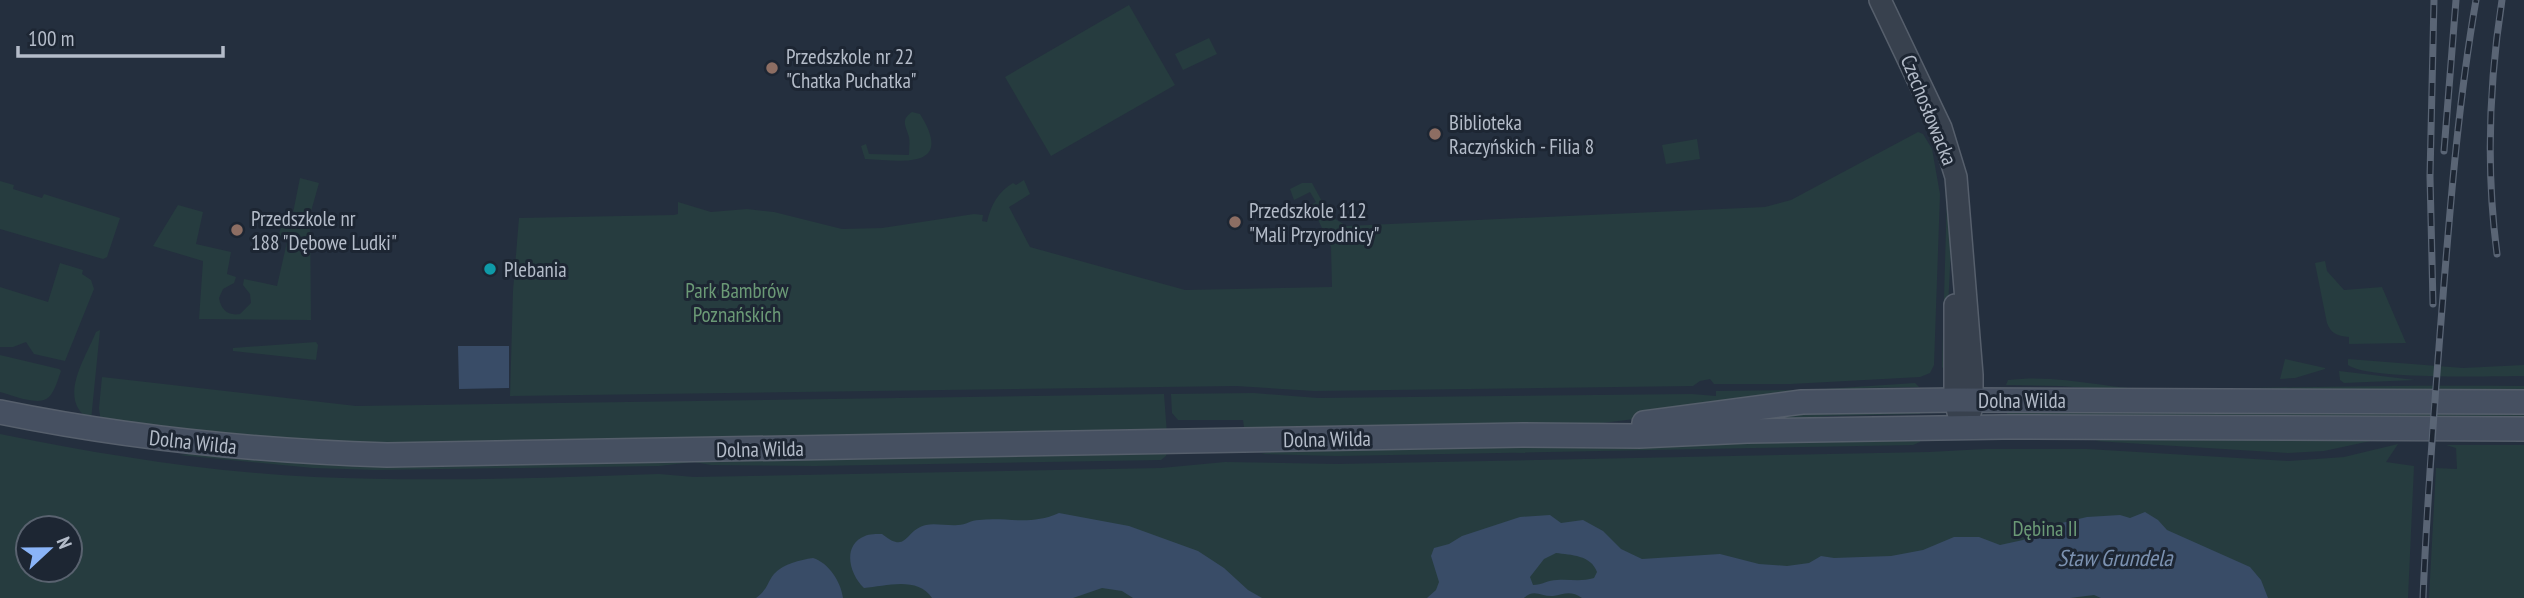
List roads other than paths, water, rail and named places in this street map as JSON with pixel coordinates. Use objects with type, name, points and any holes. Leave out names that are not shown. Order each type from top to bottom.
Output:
[{"type":"main road","name":"Dolna Wilda","points":[[1522,435],[1802,402],[2524,402]]},
{"type":"main road","name":"Dolna Wilda","points":[[0,412],[106,432],[197,443],[318,453],[387,455],[1522,435],[1639,436],[1965,427],[2524,429]]},
{"type":"street","name":"Czechosłowacka","points":[[1880,0],[1941,128],[1957,188],[1962,267],[1955,299],[1965,427]]},
{"type":"water","points":[[458,346],[509,346],[509,388],[459,389]]},
{"type":"water","name":"Staw Grundela","points":[[2145,512],[2167,530],[2250,567],[2261,580],[2268,598],[2101,598],[2094,595],[2070,598],[1582,598],[1571,593],[1549,596],[1535,593],[1524,598],[1427,598],[1436,590],[1439,582],[1431,556],[1434,548],[1520,517],[1550,515],[1561,523],[1583,520],[1603,531],[1621,549],[1642,559],[1720,554],[1759,564],[1787,566],[1809,563],[1821,556],[1891,556],[1923,550],[1954,537],[1979,537],[2000,545],[2023,540],[2049,526],[2087,517],[2120,515],[2130,518]],"holes":[[[1556,553],[1580,557],[1590,562],[1597,572],[1594,578],[1554,580],[1533,585],[1530,577],[1544,559]]]},
{"type":"water","points":[[1059,513],[1129,526],[1198,551],[1262,598],[1133,598],[1122,591],[1102,588],[1073,598],[932,598],[926,591],[910,585],[891,584],[864,588],[855,575],[850,560],[853,546],[867,535],[882,534],[890,540],[902,542],[926,525],[961,525],[990,519],[1029,520]]},
{"type":"water","points":[[813,558],[824,564],[833,574],[843,598],[756,598],[771,577],[782,568]]},
{"type":"railway","points":[[2433,304],[2430,176],[2434,0]]},
{"type":"railway","points":[[2444,151],[2456,0]]},
{"type":"railway","points":[[2423,598],[2449,221],[2460,110],[2476,0]]},
{"type":"railway","points":[[2497,254],[2490,159],[2494,63],[2502,0]]},
{"type":"place","name":"Przedszkole nr 22 \"Chatka Puchatka\"","points":[[772,68]]},
{"type":"place","name":"Biblioteka Raczyńskich - Filia 8","points":[[1435,134]]},
{"type":"place","name":"Przedszkole 112 \"Mali Przyrodnicy\"","points":[[1235,222]]},
{"type":"place","name":"Przedszkole nr 188 \"Dębowe Ludki\"","points":[[237,230]]},
{"type":"place","name":"Plebania","points":[[490,269]]},
{"type":"park label","name":"Park Bambrów Poznańskich","points":[[737,302]]},
{"type":"park label","name":"Dębina II","points":[[2045,528]]}]
